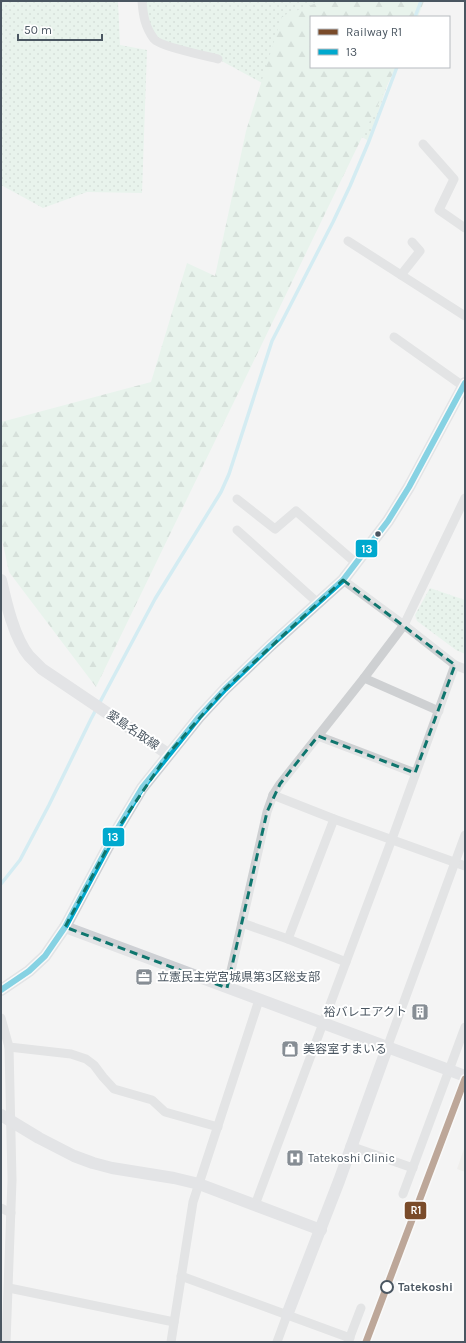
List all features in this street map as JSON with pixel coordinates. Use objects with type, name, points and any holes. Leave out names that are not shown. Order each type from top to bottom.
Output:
[{"type":"street","points":[[142,1],[144,21],[154,40],[180,50],[218,59]]},
{"type":"street","points":[[423,144],[454,179],[439,210],[465,228]]},
{"type":"street","points":[[348,241],[465,316]]},
{"type":"street","points":[[401,275],[420,251],[412,242]]},
{"type":"street","points":[[394,337],[464,385]]},
{"type":"street","name":"愛島名取線","points":[[1,580],[7,606],[17,634],[28,655],[42,669],[168,754],[225,689],[343,580],[388,521],[409,487],[464,385]]},
{"type":"street","points":[[237,499],[275,529],[296,511],[356,563]]},
{"type":"street","points":[[226,988],[267,812],[273,795],[404,625],[465,499]]},
{"type":"street","points":[[237,530],[318,603]]},
{"type":"street","points":[[343,580],[455,665],[465,669]]},
{"type":"street","points":[[255,1205],[324,1023],[455,665]]},
{"type":"street","points":[[364,678],[439,711]]},
{"type":"street","points":[[318,736],[415,774]]},
{"type":"street","points":[[1,990],[29,971],[46,956],[66,927],[118,828],[142,788],[168,754]]},
{"type":"street","points":[[273,795],[334,819],[465,866]]},
{"type":"street","points":[[288,939],[334,819]]},
{"type":"street","points":[[277,1342],[320,1230],[465,834]]},
{"type":"street","points":[[242,923],[346,962]]},
{"type":"street","points":[[66,927],[465,1076]]},
{"type":"street","points":[[172,1342],[193,1202],[259,1000]]},
{"type":"street","points":[[1,1018],[9,1047],[6,1118],[12,1180],[6,1342]]},
{"type":"street","points":[[403,1194],[465,1027]]},
{"type":"street","points":[[9,1047],[71,1054],[86,1059],[94,1065],[114,1089],[152,1100],[165,1112],[218,1127]]},
{"type":"street","points":[[6,1118],[39,1138],[74,1156],[93,1163],[112,1168],[174,1178],[199,1184],[320,1230]]},
{"type":"street","points":[[350,1146],[413,1168]]},
{"type":"street","points":[[1,1208],[11,1213]]},
{"type":"street","points":[[1,1244],[10,1248]]},
{"type":"street","points":[[181,1276],[287,1315],[349,1340],[361,1308]]},
{"type":"street","points":[[9,1288],[174,1322]]},
{"type":"highlighted area","points":[[343,580],[455,665],[415,773],[318,736],[280,784],[267,812],[227,988],[65,927],[118,828],[168,754],[225,689]]},
{"type":"shaded area","points":[[465,1146],[465,1172],[457,1169]]},
{"type":"green space","points":[[1,1],[118,1],[120,45],[147,50],[142,193],[87,192],[43,208],[1,185]]},
{"type":"green space","points":[[143,1],[415,1],[310,16],[310,68],[393,68],[369,141],[218,59],[154,40]]},
{"type":"green space","points":[[322,1],[424,1],[418,16],[310,16],[310,68],[396,68],[96,687],[9,572],[1,535],[1,422],[151,382],[187,263],[215,276],[246,131],[282,16]]},
{"type":"green space","points":[[430,588],[465,600],[465,654],[456,650],[417,621],[415,615]]},
{"type":"waterway","points":[[415,16],[421,1]]},
{"type":"waterway","points":[[1,884],[20,860],[91,719],[155,599],[221,492],[229,474],[272,341],[350,186],[397,68]]},
{"type":"rail line","name":"R1","points":[[366,1342],[465,1079]]},
{"type":"transit line","name":"13","points":[[1,990],[29,971],[45,956],[65,927],[118,828],[142,788],[199,717],[225,689],[271,645],[343,580],[388,521],[409,487],[465,383]]},
{"type":"place","name":"立憲民主党宮城県第3区総支部","points":[[144,977]]},
{"type":"place","name":"裕バレエアクト","points":[[420,1012]]},
{"type":"place","name":"美容室すまいる","points":[[290,1049]]},
{"type":"place","name":"Tatekoshi Clinic","points":[[295,1158]]},
{"type":"place","name":"Tatekoshi","points":[[387,1287]]}]
